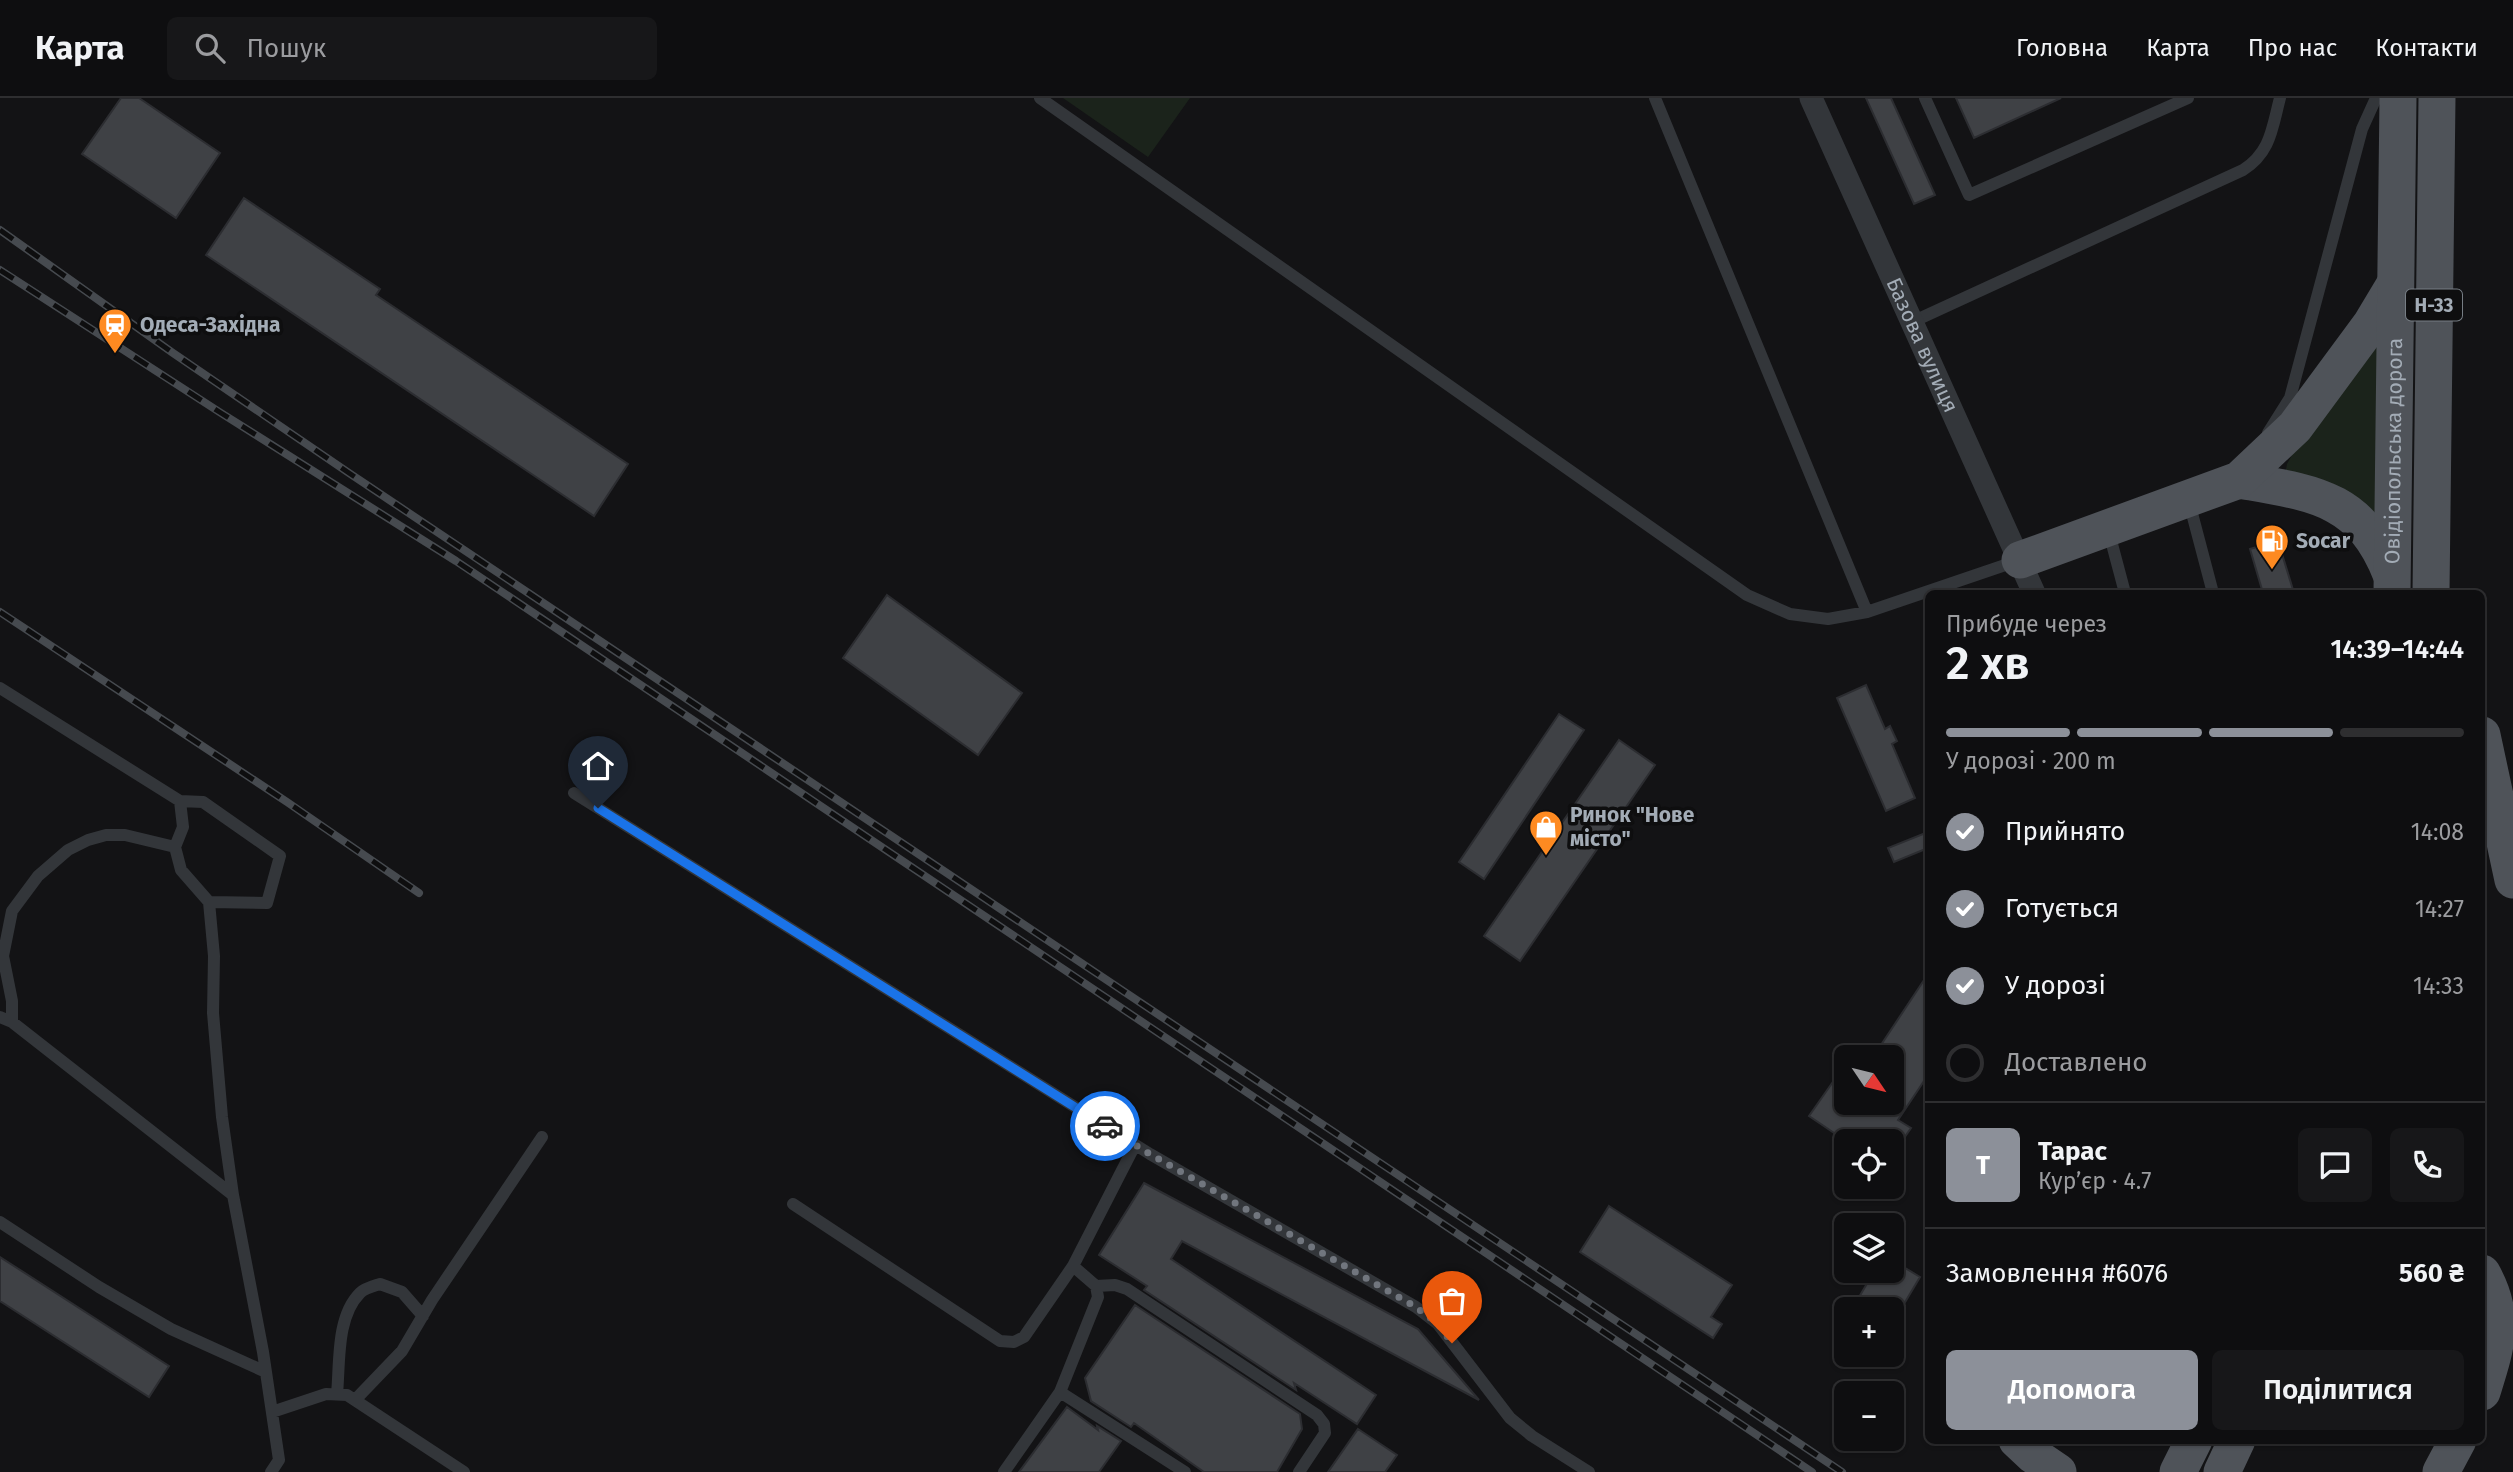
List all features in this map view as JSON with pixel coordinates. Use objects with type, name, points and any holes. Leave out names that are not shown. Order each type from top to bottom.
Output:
[{"type":"main road","name":"Овідіопольська дорога","points":[[2392,585],[2398,98]]},
{"type":"main road","name":"Овідіопольська дорога","points":[[2431,590],[2437,98]]},
{"type":"main road","points":[[2020,560],[2239,480],[2295,427],[2371,324],[2395,284]]},
{"type":"main road","points":[[2239,480],[2322,497],[2342,509],[2364,526],[2381,549],[2392,585]]},
{"type":"main road","points":[[2432,512],[2450,590]]},
{"type":"main road","points":[[2485,749],[2513,880]]},
{"type":"main road","points":[[2485,1278],[2497,1313],[2498,1336],[2485,1382]]},
{"type":"main road","points":[[2022,1444],[2058,1472]]},
{"type":"main road","points":[[2441,1472],[2456,1444]]},
{"type":"street","name":"Базова вулиця","points":[[1811,98],[2033,590]]},
{"type":"lane","points":[[1040,98],[1747,595],[1790,614],[1828,619],[1867,612],[1925,592]]},
{"type":"lane","points":[[1655,98],[1867,612]]},
{"type":"lane","points":[[1925,98],[1969,195],[2188,98]]},
{"type":"lane","points":[[1912,322],[2243,170],[2262,155],[2270,141],[2280,98]]},
{"type":"lane","points":[[2239,480],[2290,398],[2362,129],[2376,98]]},
{"type":"lane","points":[[2188,498],[2212,590]]},
{"type":"lane","points":[[2107,527],[2124,590]]},
{"type":"lane","points":[[1932,590],[2020,560]]},
{"type":"lane","points":[[0,688],[180,801],[203,802],[280,856],[267,903],[209,902]]},
{"type":"lane","points":[[574,793],[1135,1145],[1416,1307],[1438,1324],[1510,1418],[1532,1436],[1589,1472]]},
{"type":"lane","points":[[180,801],[183,827],[175,846],[181,870],[209,902],[214,956],[214,1027],[222,1117],[279,1460],[271,1472]]},
{"type":"lane","points":[[175,846],[125,835],[106,835],[88,839],[68,850],[38,876],[12,911],[3,956],[12,1001],[6,1019],[233,1195]]},
{"type":"lane","points":[[355,1400],[402,1351],[542,1137]]},
{"type":"lane","points":[[793,1205],[1000,1340],[1014,1342],[1024,1336],[1073,1266],[1135,1145]]},
{"type":"lane","points":[[0,1222],[99,1287],[171,1329],[266,1372]]},
{"type":"lane","points":[[1004,1472],[1060,1392],[1098,1297],[1096,1286],[1073,1266]]},
{"type":"lane","points":[[337,1394],[347,1312],[361,1292],[380,1283],[402,1292],[422,1317]]},
{"type":"lane","points":[[1096,1286],[1115,1284],[1127,1289],[1317,1415],[1324,1424],[1325,1433],[1299,1472]]},
{"type":"lane","points":[[1060,1392],[1185,1472]]},
{"type":"lane","points":[[272,1412],[326,1394],[347,1395],[464,1472]]},
{"type":"shaded area","points":[[1063,98],[1190,98],[1148,157]]},
{"type":"shaded area","points":[[2378,330],[2377,532],[2285,475],[2294,451]]},
{"type":"building","points":[[121,98],[139,98],[220,153],[176,218],[82,154]]},
{"type":"building","points":[[1866,98],[1891,98],[1935,195],[1914,204]]},
{"type":"building","points":[[1956,98],[2061,98],[1974,138]]},
{"type":"building","points":[[244,198],[380,289],[376,295],[628,464],[594,516],[206,255]]},
{"type":"building","name":"Socar","points":[[2278,541],[2293,590],[2262,590],[2250,549]]},
{"type":"building","points":[[887,595],[1022,693],[978,755],[843,658]]},
{"type":"building","points":[[1866,685],[1885,729],[1890,726],[1897,741],[1892,744],[1915,798],[1886,811],[1837,698]]},
{"type":"building","points":[[1559,714],[1584,730],[1484,879],[1459,862]]},
{"type":"building","points":[[1619,740],[1655,765],[1520,961],[1484,936]]},
{"type":"building","points":[[1925,833],[1925,849],[1894,862],[1888,848]]},
{"type":"building","points":[[1925,979],[1925,1080],[1904,1111],[1904,1045],[1881,1045]]},
{"type":"building","points":[[1834,1080],[1834,1115],[1901,1115],[1898,1120],[1911,1128],[1904,1138],[1904,1129],[1834,1129],[1834,1133],[1809,1116]]},
{"type":"building","points":[[1144,1183],[1418,1329],[1479,1400],[1182,1241],[1171,1259],[1376,1395],[1357,1424],[1294,1383],[1296,1390],[1144,1290],[1147,1286],[1099,1255]]},
{"type":"building","points":[[1609,1206],[1732,1285],[1711,1317],[1722,1324],[1713,1338],[1580,1252]]},
{"type":"building","points":[[0,1257],[169,1366],[149,1397],[0,1301]]},
{"type":"building","points":[[1904,1267],[1920,1277],[1904,1304],[1904,1297],[1859,1297],[1867,1283],[1904,1283]]},
{"type":"building","points":[[1135,1305],[1300,1414],[1302,1429],[1277,1472],[1204,1472],[1134,1423],[1131,1427],[1091,1401],[1085,1378]]},
{"type":"building","points":[[1067,1407],[1098,1430],[1097,1426],[1121,1441],[1099,1472],[1019,1472]]},
{"type":"building","points":[[1358,1429],[1397,1455],[1385,1472],[1328,1472]]},
{"type":"railway","points":[[0,230],[349,473],[1842,1472]]},
{"type":"railway","points":[[0,270],[456,561],[1812,1472]]},
{"type":"railway","points":[[0,612],[419,893]]},
{"type":"way so far","points":[[1105,1126],[1416,1307],[1438,1324],[1452,1343]]},
{"type":"place","name":"Одеса-Західна","points":[[115,355]]},
{"type":"place","name":"Socar","points":[[2272,571]]},
{"type":"place","name":"Ринок \"Нове місто\"","points":[[1546,857]]},
{"type":"route","points":[[598,808],[1105,1126]]}]
